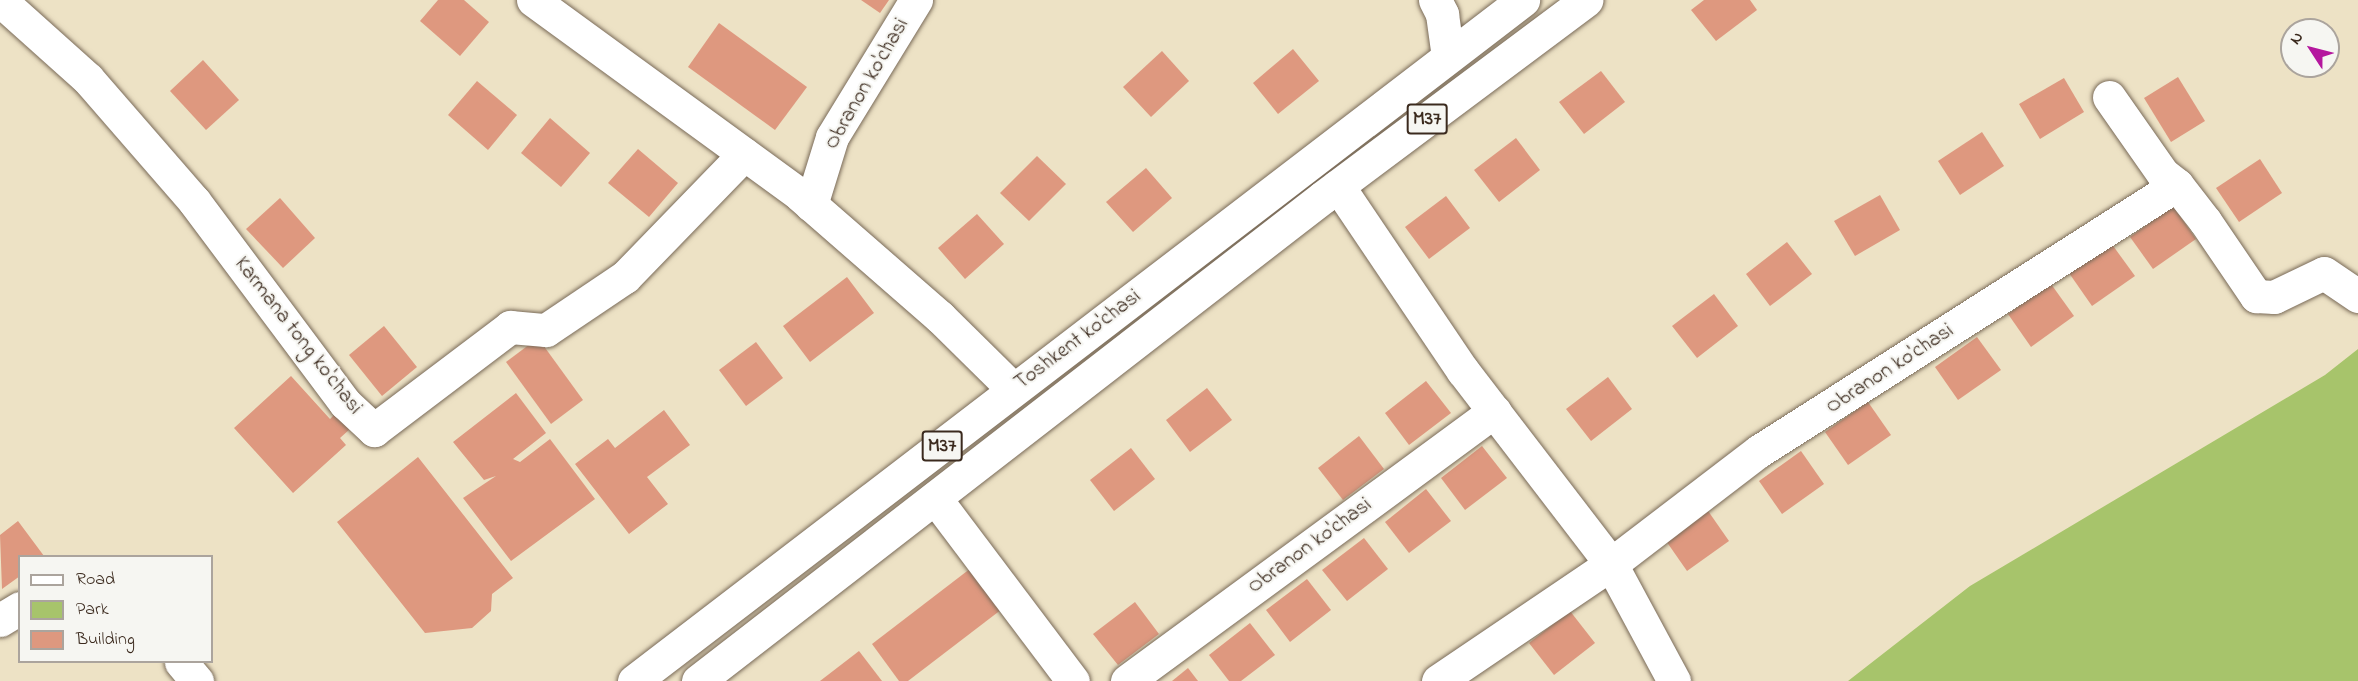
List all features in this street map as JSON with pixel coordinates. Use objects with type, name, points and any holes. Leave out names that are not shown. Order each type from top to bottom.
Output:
[{"type":"main road","name":"Karmana tong ko'chasi","points":[[0,0],[88,78],[194,201],[345,403],[374,430],[510,327],[546,330],[625,278],[744,154]]},
{"type":"main road","points":[[533,0],[811,205],[940,317],[1013,389]]},
{"type":"main road","name":"Obranon ko'chasi","points":[[811,205],[832,137],[916,0]]},
{"type":"main road","points":[[1435,0],[1442,14],[1448,57]]},
{"type":"main road","name":"Toshkent ko'chasi","points":[[634,681],[1013,389],[1303,171],[1522,0]]},
{"type":"main road","name":"Toshkent ko'chasi","points":[[698,681],[1338,186],[1586,0]]},
{"type":"main road","points":[[2109,97],[2163,174],[2177,185],[2256,296],[2274,297],[2324,273],[2358,296]]},
{"type":"main road","name":"Obranon ko'chasi","points":[[1438,681],[1611,564],[1759,451],[2177,185]]},
{"type":"main road","points":[[1338,186],[1494,411],[1611,564],[1674,681]]},
{"type":"main road","name":"Obranon ko'chasi","points":[[1127,681],[1494,411]]},
{"type":"main road","points":[[935,498],[1073,681]]},
{"type":"main road","points":[[0,620],[18,609]]},
{"type":"main road","points":[[182,663],[197,681]]},
{"type":"green space","points":[[2358,349],[2358,681],[1848,681],[1970,586],[2325,375]]},
{"type":"building","points":[[438,0],[464,0],[489,22],[460,56],[420,21]]},
{"type":"building","points":[[861,0],[889,0],[880,13]]},
{"type":"building","points":[[1704,0],[1750,0],[1757,10],[1716,41],[1691,10]]},
{"type":"building","points":[[719,23],[807,87],[775,130],[688,67]]},
{"type":"building","points":[[1293,49],[1319,81],[1278,114],[1253,83]]},
{"type":"building","points":[[1162,51],[1189,81],[1151,117],[1123,87]]},
{"type":"building","points":[[203,60],[239,100],[206,130],[170,91]]},
{"type":"building","points":[[1601,71],[1625,102],[1584,134],[1559,102]]},
{"type":"building","points":[[2178,77],[2205,121],[2171,142],[2144,98]]},
{"type":"building","points":[[2064,78],[2084,112],[2040,139],[2019,104]]},
{"type":"building","points":[[477,81],[517,115],[488,150],[448,115]]},
{"type":"building","points":[[550,118],[590,153],[561,187],[521,153]]},
{"type":"building","points":[[1982,132],[2004,166],[1960,195],[1938,161]]},
{"type":"building","points":[[1516,138],[1540,170],[1499,202],[1474,170]]},
{"type":"building","points":[[638,149],[678,183],[649,217],[608,183]]},
{"type":"building","points":[[1037,156],[1066,184],[1029,221],[1000,193]]},
{"type":"building","points":[[2260,159],[2282,193],[2239,222],[2216,188]]},
{"type":"building","points":[[1146,168],[1172,198],[1133,232],[1106,202]]},
{"type":"building","points":[[1880,195],[1900,230],[1855,256],[1834,221]]},
{"type":"building","points":[[1446,196],[1470,228],[1429,259],[1405,227]]},
{"type":"building","points":[[280,198],[315,238],[283,268],[246,229]]},
{"type":"building","points":[[2173,206],[2196,239],[2153,269],[2130,237]]},
{"type":"building","points":[[977,214],[1004,244],[965,279],[938,248]]},
{"type":"building","points":[[1787,242],[1812,274],[1770,306],[1746,274]]},
{"type":"building","points":[[2111,243],[2135,276],[2092,306],[2069,273]]},
{"type":"building","points":[[847,277],[874,313],[810,362],[783,326]]},
{"type":"building","points":[[2051,284],[2074,316],[2031,347],[2008,314]]},
{"type":"building","points":[[1714,294],[1738,326],[1697,358],[1672,326]]},
{"type":"building","points":[[384,326],[417,367],[382,396],[349,355]]},
{"type":"building","points":[[1977,337],[2001,370],[1958,400],[1935,367]]},
{"type":"building","points":[[538,338],[583,400],[551,424],[506,362]]},
{"type":"building","points":[[756,342],[783,378],[746,406],[719,370]]},
{"type":"building","points":[[291,376],[330,419],[336,413],[350,429],[340,438],[346,445],[293,493],[234,428]]},
{"type":"building","points":[[1608,377],[1632,409],[1591,441],[1566,409]]},
{"type":"building","points":[[1426,381],[1451,413],[1409,445],[1385,413]]},
{"type":"building","points":[[1207,388],[1232,420],[1190,452],[1166,420]]},
{"type":"building","points":[[516,393],[546,433],[513,459],[520,462],[550,439],[595,499],[511,561],[463,498],[496,476],[484,480],[453,442]]},
{"type":"building","points":[[1868,402],[1891,435],[1848,465],[1825,432]]},
{"type":"building","points":[[664,410],[690,445],[647,477],[668,504],[629,534],[575,464],[608,439],[615,448]]},
{"type":"building","points":[[1359,436],[1384,469],[1343,500],[1318,468]]},
{"type":"building","points":[[1482,446],[1507,478],[1465,510],[1441,478]]},
{"type":"building","points":[[1131,448],[1155,479],[1114,511],[1090,480]]},
{"type":"building","points":[[1801,451],[1824,484],[1782,514],[1759,481]]},
{"type":"building","points":[[418,457],[513,578],[492,594],[491,611],[472,628],[425,633],[337,522]]},
{"type":"building","points":[[1426,489],[1451,521],[1409,553],[1385,522]]},
{"type":"building","points":[[1706,508],[1729,541],[1687,571],[1664,538]]},
{"type":"building","points":[[18,521],[43,555],[18,555],[18,577],[2,589],[0,535]]},
{"type":"building","points":[[1364,538],[1388,569],[1347,601],[1322,570]]},
{"type":"building","points":[[975,565],[1006,606],[908,681],[899,681],[872,644]]},
{"type":"building","points":[[1307,579],[1331,610],[1290,642],[1266,610]]},
{"type":"building","points":[[1135,602],[1159,634],[1118,665],[1093,634]]},
{"type":"building","points":[[1570,611],[1595,643],[1554,675],[1529,643]]},
{"type":"building","points":[[1250,623],[1275,655],[1241,681],[1229,681],[1209,655]]},
{"type":"building","points":[[859,651],[882,681],[820,681]]},
{"type":"building","points":[[1188,668],[1198,681],[1172,681]]}]
